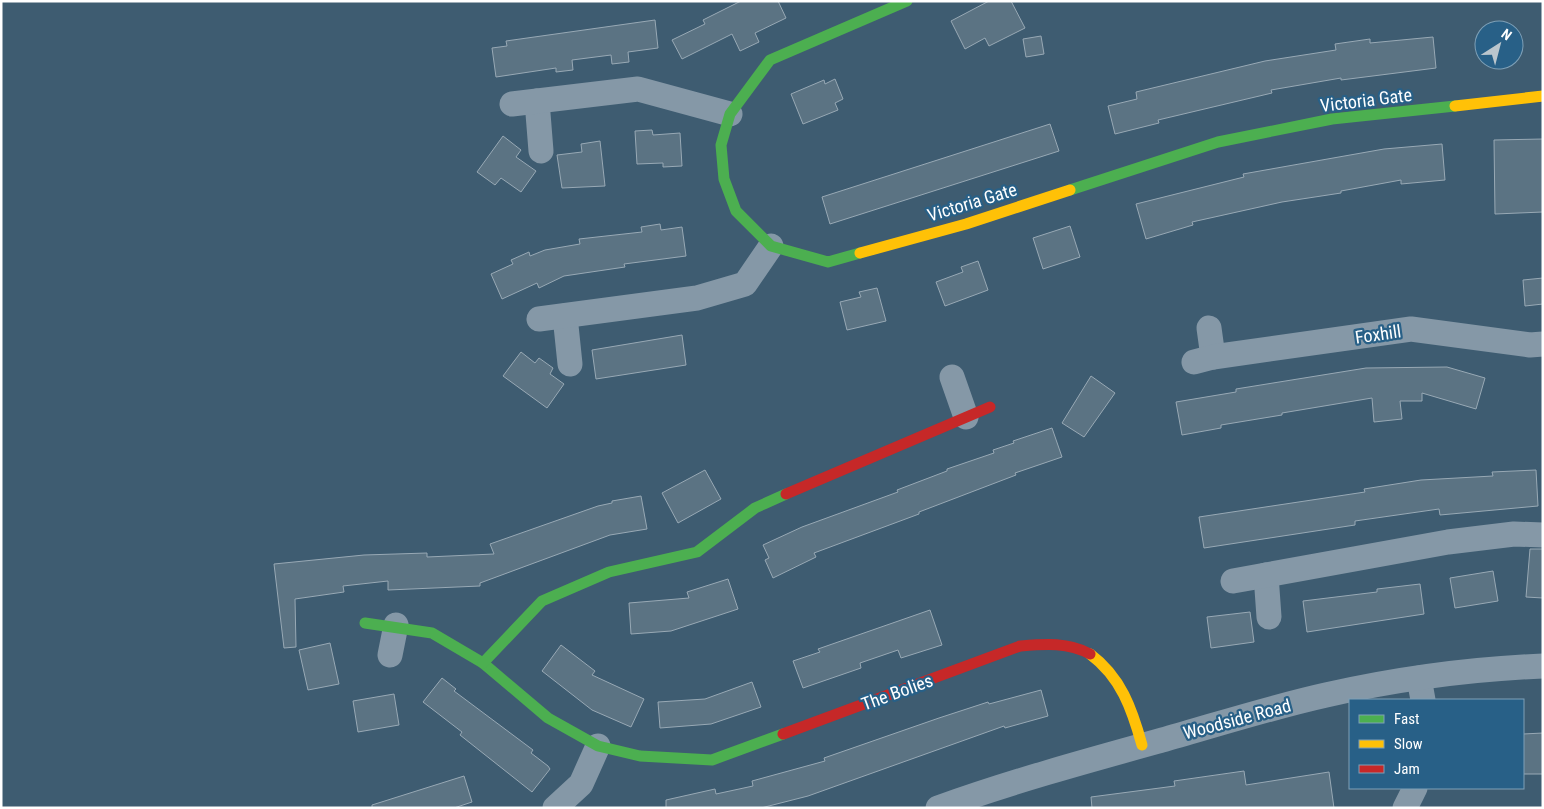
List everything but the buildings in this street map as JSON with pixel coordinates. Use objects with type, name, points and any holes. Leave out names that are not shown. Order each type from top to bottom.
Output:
[{"type":"street","points":[[539,319],[697,298],[746,284],[770,246],[736,211],[724,178],[721,145],[730,114],[770,60],[908,1]]},
{"type":"street","points":[[512,104],[638,89],[730,114]]},
{"type":"street","name":"Victoria Gate","points":[[770,246],[828,262],[966,224],[1218,142],[1332,120],[1543,96]]},
{"type":"street","points":[[537,101],[541,151]]},
{"type":"street","points":[[564,316],[570,364]]},
{"type":"street","name":"Foxhill","points":[[1209,328],[1204,359],[1411,329],[1530,345],[1543,344]]},
{"type":"street","points":[[952,377],[966,417]]},
{"type":"street","points":[[483,664],[542,600],[609,572],[697,552],[756,508],[990,407]]},
{"type":"street","points":[[1233,581],[1448,542],[1514,534],[1543,534]]},
{"type":"street","points":[[1266,575],[1269,617]]},
{"type":"street","name":"The Bolies","points":[[365,623],[396,626],[432,633],[483,664],[548,718],[598,746],[640,756],[712,760],[1020,646],[1045,642],[1068,644],[1093,654],[1118,680],[1142,745]]},
{"type":"street","points":[[390,655],[396,626]]},
{"type":"street","name":"Woodside Road","points":[[938,808],[979,793],[1142,745],[1326,695],[1421,689],[1501,668],[1543,666]]},
{"type":"street","points":[[555,808],[581,784],[598,746]]},
{"type":"traffic: fast","points":[[860,253],[828,262],[771,246],[736,211],[724,179],[721,145],[730,114],[770,60],[907,1]]},
{"type":"traffic: fast","points":[[1070,190],[1218,142],[1332,119],[1455,106]]},
{"type":"traffic: fast","points":[[483,663],[542,601],[609,572],[697,552],[755,508],[786,494]]},
{"type":"traffic: fast","points":[[365,623],[432,633],[483,663],[548,718],[598,746],[640,756],[712,760],[783,734]]},
{"type":"traffic: slow","points":[[1455,106],[1543,96]]},
{"type":"traffic: slow","points":[[860,253],[966,224],[1070,190]]},
{"type":"traffic: slow","points":[[1090,654],[1110,673],[1124,695],[1142,745]]},
{"type":"traffic: jam","points":[[786,494],[990,407]]},
{"type":"traffic: jam","points":[[783,734],[1020,646],[1047,644],[1065,646],[1090,654]]}]
